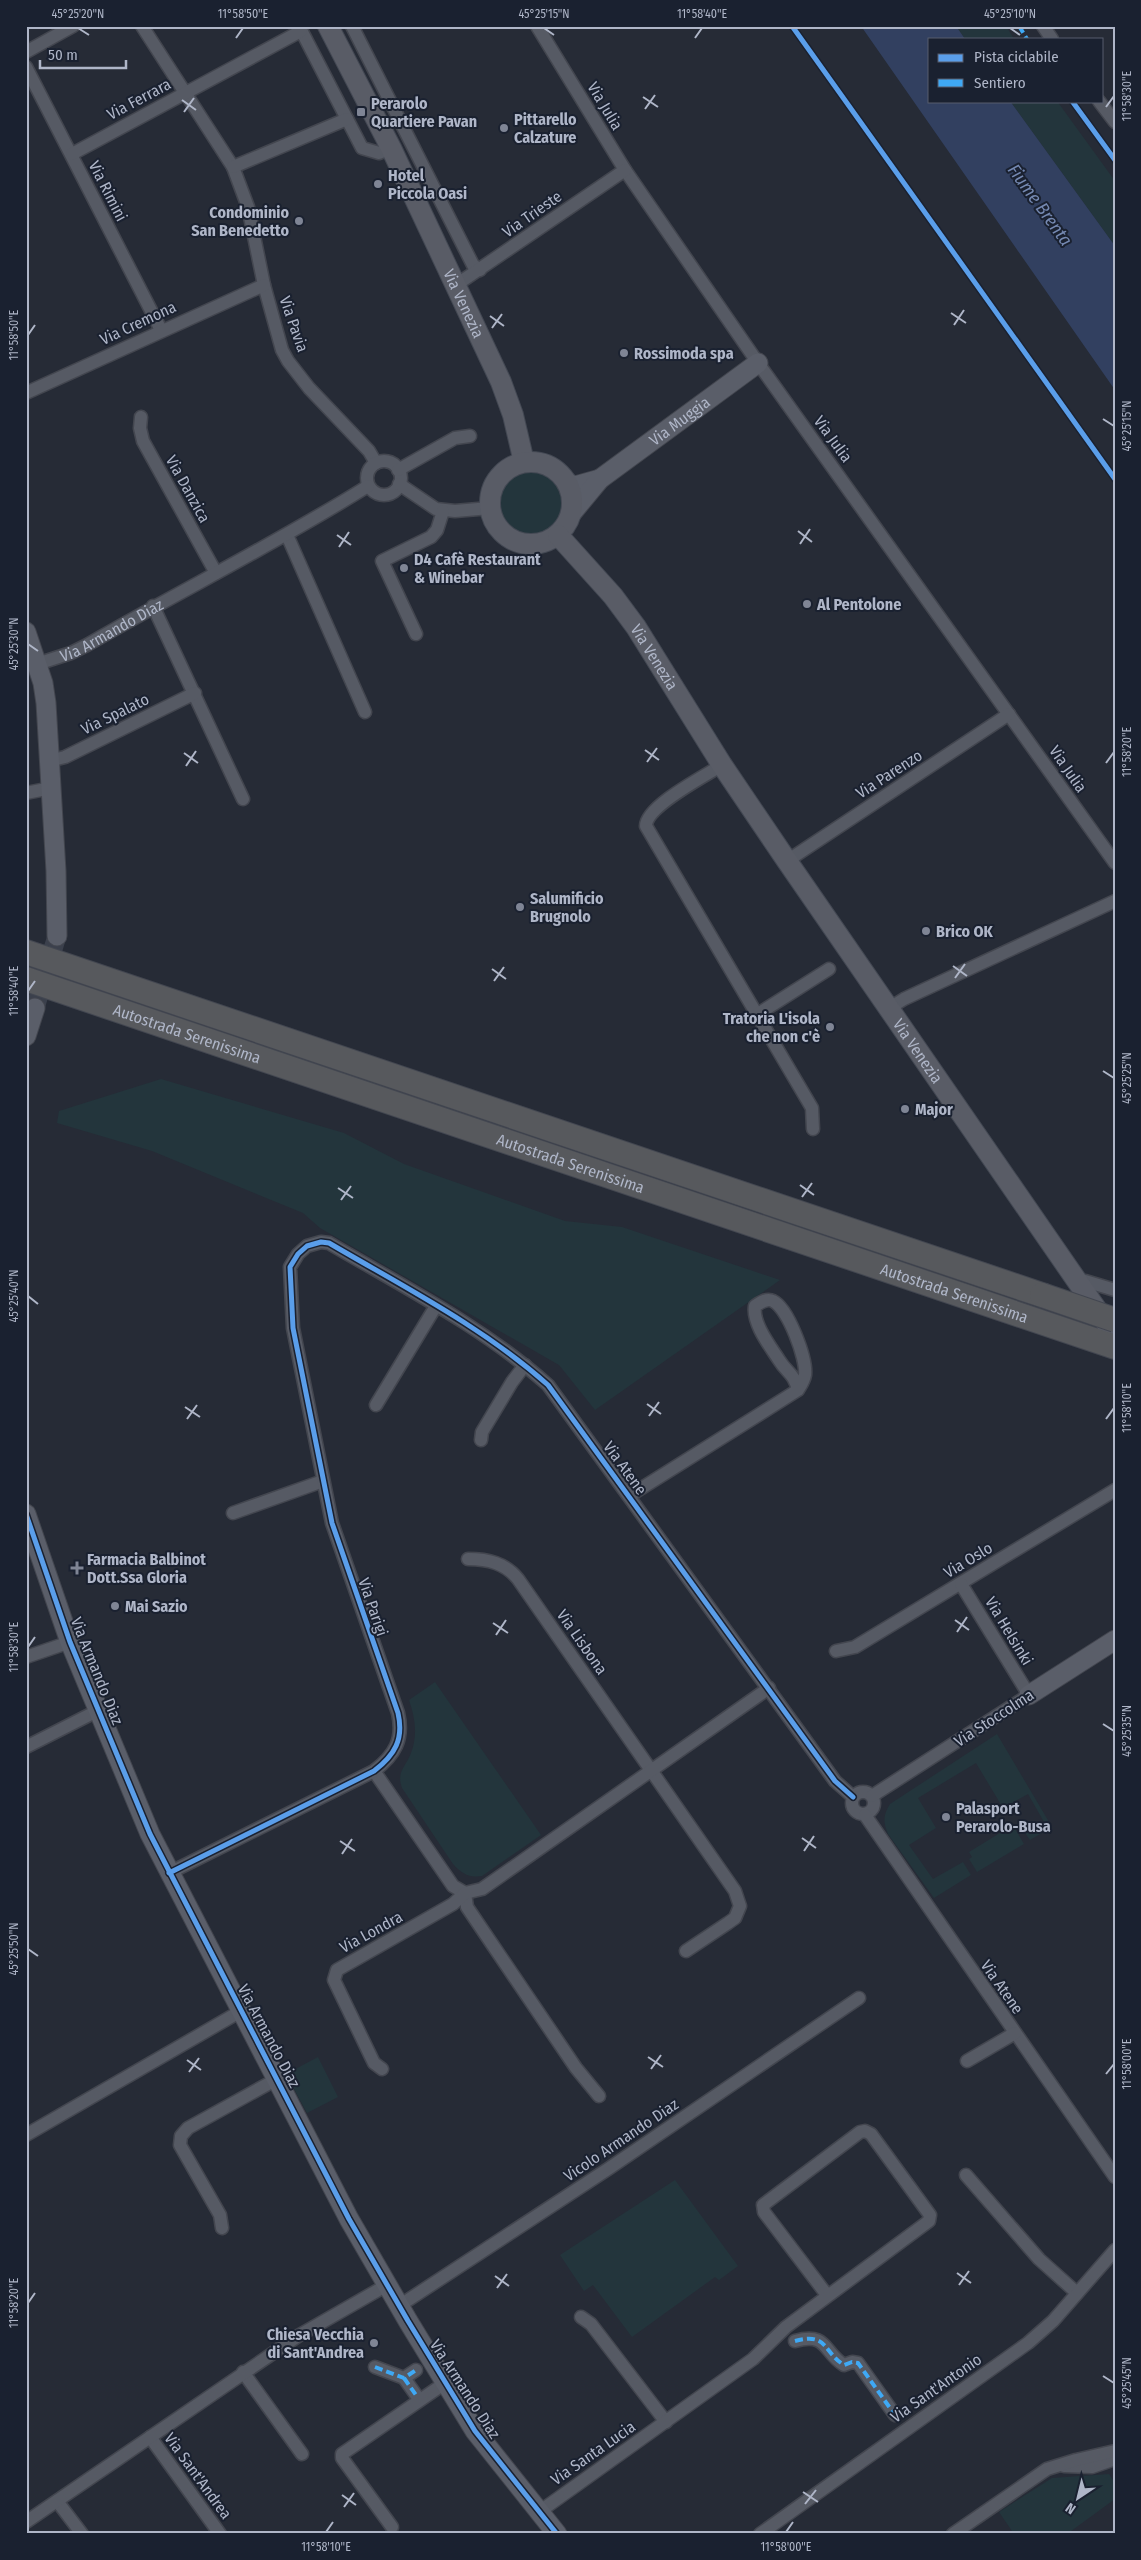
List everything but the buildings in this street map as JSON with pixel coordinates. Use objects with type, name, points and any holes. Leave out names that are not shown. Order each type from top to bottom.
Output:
[{"type":"highway","name":"Autostrada Serenissima","points":[[26,952],[1115,1320]]},
{"type":"highway","name":"Autostrada Serenissima","points":[[26,979],[1115,1347]]},
{"type":"main road","name":"Via Venezia","points":[[328,26],[391,148],[501,382],[513,415],[524,462]]},
{"type":"main road","points":[[524,462],[544,464],[562,475],[567,484],[572,498],[571,514],[558,535],[547,542],[535,545],[522,544],[510,539],[500,531],[493,520],[490,508],[490,495],[494,484],[512,466],[524,462]]},
{"type":"main road","name":"Via Venezia","points":[[558,535],[630,618],[722,765],[888,1009],[1115,1336]]},
{"type":"street","points":[[26,52],[73,26]]},
{"type":"street","name":"Via Pavia","points":[[142,26],[233,167],[248,207],[264,285],[282,350],[309,388],[369,451],[376,463]]},
{"type":"street","name":"Via Venezia","points":[[352,26],[473,265],[480,270]]},
{"type":"street","name":"Via Julia","points":[[537,26],[625,170],[758,363],[1115,863]]},
{"type":"street","points":[[1043,26],[1051,38]]},
{"type":"street","points":[[300,29],[362,148],[379,153],[391,148]]},
{"type":"street","name":"Via Ferrara","points":[[72,154],[300,29]]},
{"type":"street","name":"Via Rimini","points":[[26,67],[161,330]]},
{"type":"street","points":[[1100,102],[1115,122]]},
{"type":"street","points":[[233,167],[347,120]]},
{"type":"street","name":"Via Trieste","points":[[456,285],[625,170]]},
{"type":"street","name":"Via Cremona","points":[[26,393],[161,330],[264,285]]},
{"type":"street","name":"Via Muggia","points":[[571,514],[600,479],[758,363]]},
{"type":"street","name":"Via Danzica","points":[[141,417],[140,428],[143,441],[216,573]]},
{"type":"street","points":[[398,470],[455,438],[470,436]]},
{"type":"street","points":[[387,462],[398,470],[400,484],[397,489],[387,495],[376,494],[368,486],[367,476],[372,466],[376,463],[387,462]]},
{"type":"street","name":"Via Muggia","points":[[567,484],[575,486],[600,479]]},
{"type":"street","points":[[400,484],[431,506],[443,511],[490,508]]},
{"type":"street","name":"Via Armando Diaz","points":[[38,664],[71,653],[153,606],[287,535],[368,486]]},
{"type":"street","points":[[416,634],[382,561],[431,537],[437,530],[443,511]]},
{"type":"street","points":[[287,535],[365,712]]},
{"type":"street","points":[[153,606],[243,799]]},
{"type":"street","points":[[26,632],[38,664],[46,704],[56,871],[57,936]]},
{"type":"street","name":"Via Spalato","points":[[49,761],[65,757],[195,693]]},
{"type":"street","name":"Via Parenzo","points":[[787,861],[1009,714]]},
{"type":"street","points":[[722,765],[658,806],[648,816],[646,826],[812,1108],[813,1128]]},
{"type":"street","points":[[26,793],[51,788]]},
{"type":"street","points":[[888,1009],[904,999],[1115,901]]},
{"type":"street","points":[[758,1014],[829,969]]},
{"type":"street","points":[[26,1036],[35,1008]]},
{"type":"street","name":"Via Atene","points":[[303,1249],[313,1244],[329,1243],[436,1306],[525,1365],[558,1396],[835,1781],[853,1797],[851,1803],[854,1810],[864,1815],[1115,2176]]},
{"type":"street","name":"Via Parigi","points":[[169,1873],[374,1771],[387,1760],[397,1747],[400,1736],[400,1721],[338,1542],[324,1481],[293,1324],[290,1267],[303,1249]]},
{"type":"street","points":[[1079,1285],[1085,1281],[1115,1290]]},
{"type":"street","points":[[772,1300],[782,1307],[801,1349],[805,1377],[798,1390],[793,1374],[780,1362],[758,1324],[754,1314],[756,1306],[762,1301],[772,1300]]},
{"type":"street","points":[[376,1405],[436,1306]]},
{"type":"street","points":[[481,1440],[482,1432],[512,1382],[525,1365]]},
{"type":"street","name":"Via Atene","points":[[629,1496],[798,1390]]},
{"type":"street","points":[[233,1513],[324,1481]]},
{"type":"street","name":"Via Oslo","points":[[836,1651],[855,1647],[1115,1490]]},
{"type":"street","name":"Via Armando Diaz","points":[[26,1514],[70,1642],[147,1826],[169,1873],[349,2219],[444,2383],[486,2446],[557,2534]]},
{"type":"street","name":"Via Lisbona","points":[[468,1559],[485,1559],[512,1572],[735,1891],[740,1901],[739,1911],[735,1918],[686,1951]]},
{"type":"street","name":"Via Helsinki","points":[[961,1584],[1029,1695]]},
{"type":"street","name":"Via Stoccolma","points":[[872,1796],[1115,1640]]},
{"type":"street","points":[[26,1657],[70,1642]]},
{"type":"street","points":[[374,1771],[453,1886],[465,1893],[482,1889],[769,1688]]},
{"type":"street","points":[[26,1747],[99,1710]]},
{"type":"street","points":[[853,1797],[862,1792],[872,1796],[874,1808],[864,1815]]},
{"type":"street","points":[[465,1893],[467,1907],[576,2068],[599,2096]]},
{"type":"street","name":"Via Londra","points":[[382,2069],[374,2063],[343,2004],[335,1986],[334,1975],[342,1967],[432,1917],[465,1893]]},
{"type":"street","name":"Vicolo Armando Diaz","points":[[399,2306],[616,2164],[859,1998]]},
{"type":"street","name":"Via Armando Diaz","points":[[26,2135],[241,2011]]},
{"type":"street","points":[[967,2061],[1015,2032]]},
{"type":"street","points":[[222,2228],[220,2215],[180,2145],[182,2136],[188,2128],[277,2079]]},
{"type":"street","name":"Via Santa Lucia","points":[[539,2512],[753,2359],[772,2340],[827,2295],[931,2220],[930,2215],[871,2134],[865,2131],[860,2132],[763,2205],[764,2212],[827,2295]]},
{"type":"street","points":[[966,2176],[1039,2259],[1078,2293]]},
{"type":"street","name":"Via Sant'Antonio","points":[[760,2534],[1040,2334],[1115,2250]]},
{"type":"street","name":"Via Sant'Andrea","points":[[26,2522],[313,2326],[387,2285]]},
{"type":"street","points":[[581,2317],[591,2324],[666,2422]]},
{"type":"street","points":[[795,2341],[814,2339],[826,2345],[844,2366],[852,2362],[858,2363],[896,2415]]},
{"type":"street","points":[[375,2367],[404,2378],[416,2395]]},
{"type":"street","points":[[404,2378],[416,2370]]},
{"type":"street","points":[[243,2372],[302,2454]]},
{"type":"street","points":[[392,2527],[342,2458],[342,2454],[444,2383]]},
{"type":"street","name":"Via Sant'Andrea","points":[[150,2437],[220,2534]]},
{"type":"street","points":[[953,2534],[1035,2476],[1076,2460],[1115,2451]]},
{"type":"street","points":[[1061,2465],[1092,2467],[1115,2459]]},
{"type":"street","points":[[57,2501],[82,2534]]},
{"type":"shaded area","points":[[956,26],[1006,26],[1013,38],[964,38]]},
{"type":"shaded area","points":[[1011,102],[1058,102],[1115,181],[1115,246]]},
{"type":"shaded area","points":[[531,471],[544,473],[559,486],[562,491],[564,504],[562,517],[549,532],[544,535],[531,537],[518,535],[503,522],[500,517],[498,504],[500,491],[513,476],[518,473]]},
{"type":"shaded area","points":[[161,1079],[344,1133],[404,1164],[565,1221],[622,1227],[780,1280],[595,1410],[559,1365],[320,1228],[303,1213],[152,1151],[57,1123],[59,1111]]},
{"type":"shaded area","points":[[435,1682],[541,1835],[482,1876],[466,1875],[453,1864],[402,1788],[400,1782],[401,1773],[411,1753],[415,1733],[413,1713],[409,1700]]},
{"type":"shaded area","points":[[997,1734],[1052,1827],[1030,1840],[1025,1833],[1044,1822],[1028,1794],[1003,1808],[976,1763],[918,1798],[936,1828],[909,1845],[933,1879],[963,1862],[971,1875],[934,1898],[888,1834],[885,1826],[886,1812],[890,1804]]},
{"type":"shaded area","points":[[1013,1825],[1024,1844],[977,1872],[969,1859],[972,1857],[969,1852]]},
{"type":"shaded area","points":[[318,2057],[338,2097],[307,2113],[286,2074]]},
{"type":"shaded area","points":[[675,2180],[738,2266],[719,2280],[715,2277],[632,2337],[593,2285],[584,2291],[560,2255]]},
{"type":"shaded area","points":[[1109,2474],[1115,2483],[1115,2499],[1067,2534],[1014,2534],[999,2512],[1052,2478]]},
{"type":"water","name":"Fiume Brenta","points":[[861,26],[956,26],[964,38],[928,38],[928,102],[1011,102],[1115,246],[1115,390]]},
{"type":"tunnel","points":[[35,1008],[57,936]]},
{"type":"marked path","points":[[1019,26],[1026,38]]},
{"type":"marked path","points":[[795,2341],[814,2339],[824,2345],[844,2365],[852,2362],[858,2363],[895,2415]]},
{"type":"marked path","points":[[375,2367],[404,2378],[416,2370]]},
{"type":"marked path","points":[[404,2378],[416,2395]]},
{"type":"cycle path","points":[[792,26],[1115,479]]},
{"type":"cycle path","points":[[1073,102],[1115,160]]},
{"type":"cycle path","points":[[169,1873],[374,1771],[387,1759],[399,1739],[400,1722],[398,1713],[332,1523],[293,1328],[290,1267],[298,1254],[307,1246],[321,1242],[329,1243],[470,1326],[523,1364],[548,1385],[835,1781],[853,1797]]},
{"type":"cycle path","points":[[26,1514],[70,1642],[150,1834],[349,2219],[475,2431],[557,2534]]},
{"type":"place","name":"Perarolo Quartiere Pavan","points":[[361,112]]},
{"type":"place","name":"Pittarello Calzature","points":[[504,128]]},
{"type":"place","name":"Hotel Piccola Oasi","points":[[378,184]]},
{"type":"place","name":"Condominio San Benedetto","points":[[299,221]]},
{"type":"place","name":"Rossimoda spa","points":[[624,353]]},
{"type":"place","name":"D4 Cafè Restaurant & Winebar","points":[[404,568]]},
{"type":"place","name":"Al Pentolone","points":[[807,604]]},
{"type":"place","name":"Salumificio Brugnolo","points":[[520,907]]},
{"type":"place","name":"Brico OK","points":[[926,931]]},
{"type":"place","name":"Tratoria L'isola che non c'è","points":[[830,1027]]},
{"type":"place","name":"Major","points":[[905,1109]]},
{"type":"place","name":"Farmacia Balbinot Dott.Ssa Gloria","points":[[77,1568]]},
{"type":"place","name":"Mai Sazio","points":[[115,1606]]},
{"type":"place","name":"Palasport Perarolo-Busa","points":[[946,1817]]},
{"type":"place","name":"Chiesa Vecchia di Sant'Andrea","points":[[374,2343]]}]
